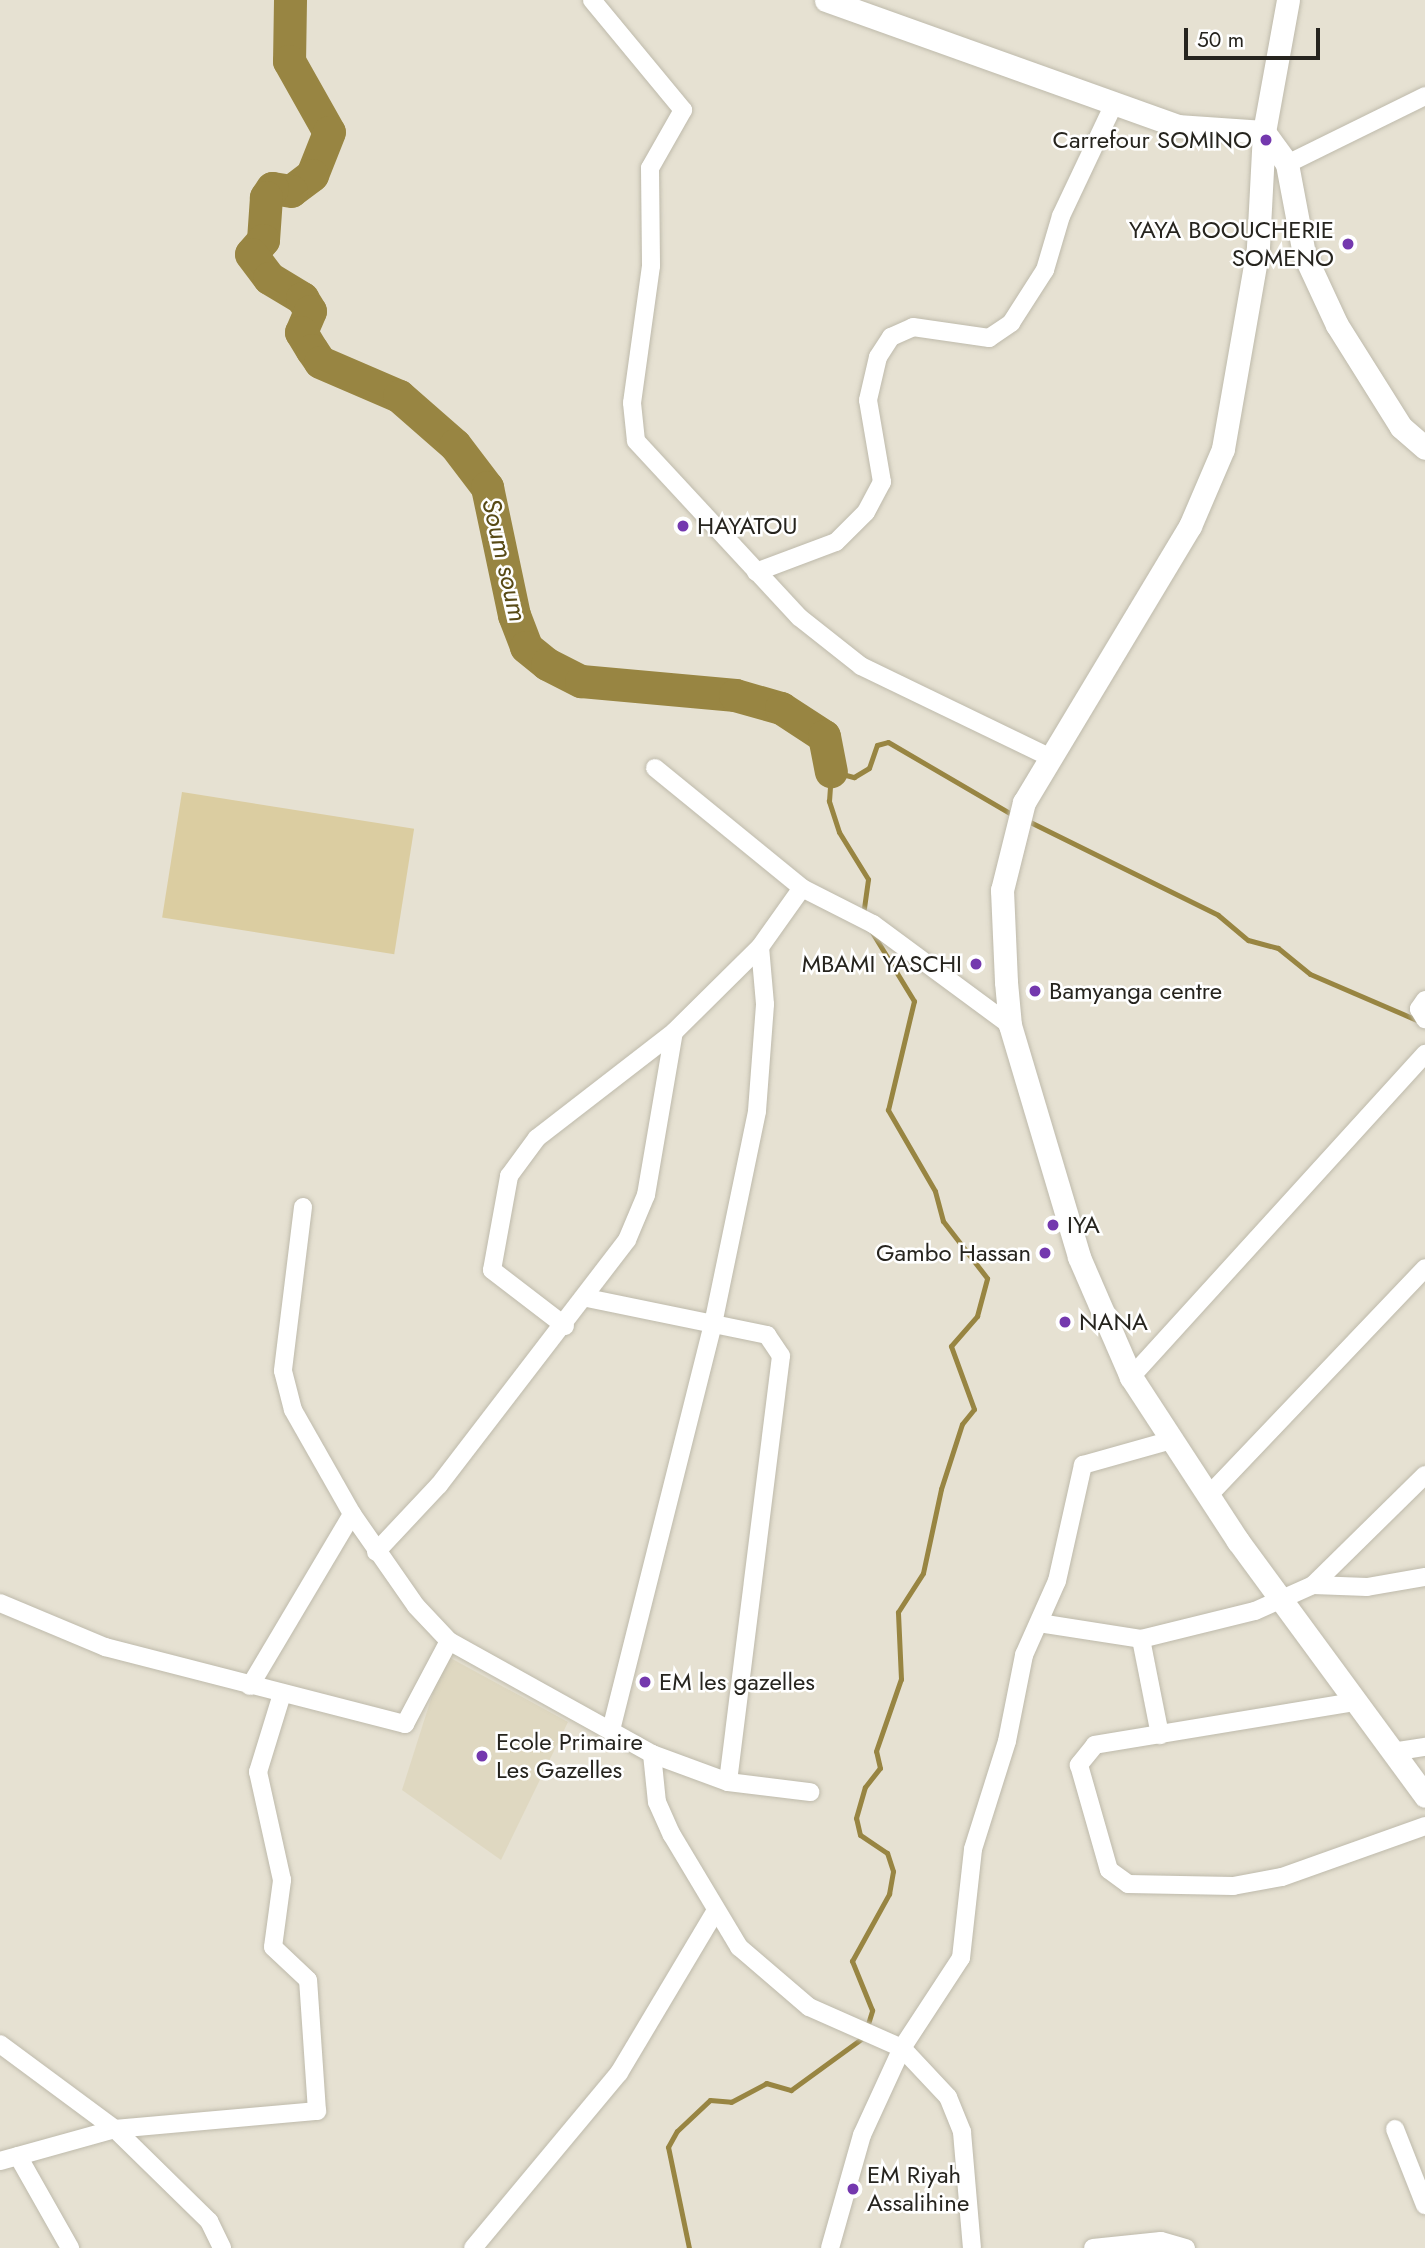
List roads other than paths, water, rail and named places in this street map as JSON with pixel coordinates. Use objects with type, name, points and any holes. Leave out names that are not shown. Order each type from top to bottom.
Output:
[{"type":"street","points":[[592,0],[683,110],[650,168],[651,266],[632,403],[636,441],[756,572],[860,666],[1047,756]]},
{"type":"street","points":[[826,0],[1177,126],[1264,132]]},
{"type":"street","points":[[1288,0],[1264,132],[1258,248],[1223,449],[1190,526],[1047,756],[1024,802],[1002,890],[1010,1024],[1079,1257],[1131,1377],[1280,1600],[1425,1796]]},
{"type":"street","points":[[1287,164],[1425,96]]},
{"type":"street","points":[[756,572],[836,542],[866,512],[882,482],[868,400],[878,357],[891,337],[913,327],[940,327],[989,338],[1011,323],[1045,270],[1061,216],[1114,104]]},
{"type":"street","points":[[1264,132],[1287,164],[1304,254],[1337,326],[1401,427],[1425,448]]},
{"type":"street","points":[[655,768],[802,888],[873,924],[1010,1024]]},
{"type":"street","points":[[565,1326],[492,1270],[509,1176],[537,1138],[674,1032],[760,947],[802,888]]},
{"type":"street","points":[[611,1730],[713,1324],[757,1111],[765,1004],[760,947]]},
{"type":"street","points":[[1425,1000],[1419,1009],[1425,1019]]},
{"type":"street","points":[[376,1552],[439,1485],[587,1298],[627,1240],[646,1195],[674,1032]]},
{"type":"street","points":[[1131,1377],[1425,1054]]},
{"type":"street","points":[[303,1207],[283,1371],[293,1410],[376,1552],[449,1641],[652,1754],[728,1782],[810,1792]]},
{"type":"street","points":[[1209,1495],[1425,1268]]},
{"type":"street","points":[[587,1298],[767,1335],[781,1356],[728,1782]]},
{"type":"street","points":[[830,2248],[862,2135],[902,2048],[961,1958],[973,1849],[1007,1741],[1024,1655],[1057,1581],[1083,1465],[1172,1440]]},
{"type":"street","points":[[1039,1623],[1141,1639],[1280,1600],[1313,1585],[1425,1475]]},
{"type":"street","points":[[250,1686],[352,1514]]},
{"type":"street","points":[[1313,1585],[1367,1587],[1425,1577]]},
{"type":"street","points":[[0,1603],[105,1647],[282,1694],[334,1701],[405,1724],[449,1641]]},
{"type":"street","points":[[1141,1639],[1160,1735]]},
{"type":"street","points":[[0,2161],[114,2129],[317,2112],[308,1980],[273,1947],[282,1881],[258,1772],[282,1694]]},
{"type":"street","points":[[1354,1702],[1095,1745],[1079,1765],[1116,1880],[1233,1886],[1282,1877],[1425,1826]]},
{"type":"street","points":[[1392,1752],[1425,1747]]},
{"type":"street","points":[[652,1754],[657,1802],[715,1912],[765,1971],[809,2007],[854,2030],[902,2048],[948,2098],[962,2132],[972,2248]]},
{"type":"street","points":[[473,2248],[619,2073],[715,1912]]},
{"type":"street","points":[[0,2044],[114,2129],[209,2221],[222,2248]]},
{"type":"street","points":[[1395,2129],[1404,2164],[1425,2205]]},
{"type":"street","points":[[18,2156],[70,2248]]},
{"type":"street","points":[[1093,2248],[1138,2245],[1186,2248]]},
{"type":"waterway","name":"Soum soum","points":[[290,0],[289,61],[329,132],[312,175],[291,191],[272,188],[266,197],[263,240],[251,254],[269,278],[302,298],[310,311],[301,332],[320,362],[399,396],[455,445],[487,487],[514,615],[526,647],[547,664],[581,681],[735,695],[781,708],[824,736],[831,771]]},
{"type":"waterway","points":[[863,915],[868,879],[839,832],[829,801],[831,771],[854,777],[869,768],[877,745],[888,742],[1013,815]]},
{"type":"waterway","points":[[1026,820],[1218,915],[1248,940],[1278,948],[1310,974],[1417,1020]]},
{"type":"waterway","points":[[689,2248],[668,2147],[677,2131],[710,2100],[731,2102],[766,2083],[791,2090],[864,2037],[872,2010],[852,1961],[889,1894],[893,1871],[887,1853],[860,1835],[856,1818],[865,1787],[880,1768],[876,1751],[901,1679],[898,1612],[923,1573],[941,1489],[962,1424],[974,1409],[951,1346],[977,1316],[987,1278],[943,1221],[935,1191],[888,1110],[914,1001],[870,929]]},
{"type":"place","name":"Carrefour SOMINO","points":[[1266,140]]},
{"type":"place","name":"YAYA BOOUCHERIE SOMENO","points":[[1348,244]]},
{"type":"place","name":"HAYATOU","points":[[683,526]]},
{"type":"place","name":"MBAMI YASCHI","points":[[976,964]]},
{"type":"place","name":"Bamyanga centre","points":[[1035,991]]},
{"type":"place","name":"IYA","points":[[1053,1225]]},
{"type":"place","name":"Gambo Hassan","points":[[1045,1253]]},
{"type":"place","name":"NANA","points":[[1065,1322]]},
{"type":"place","name":"EM les gazelles","points":[[645,1682]]},
{"type":"place","name":"Ecole Primaire Les Gazelles","points":[[482,1756]]},
{"type":"place","name":"EM Riyah Assalihine","points":[[853,2189]]}]
